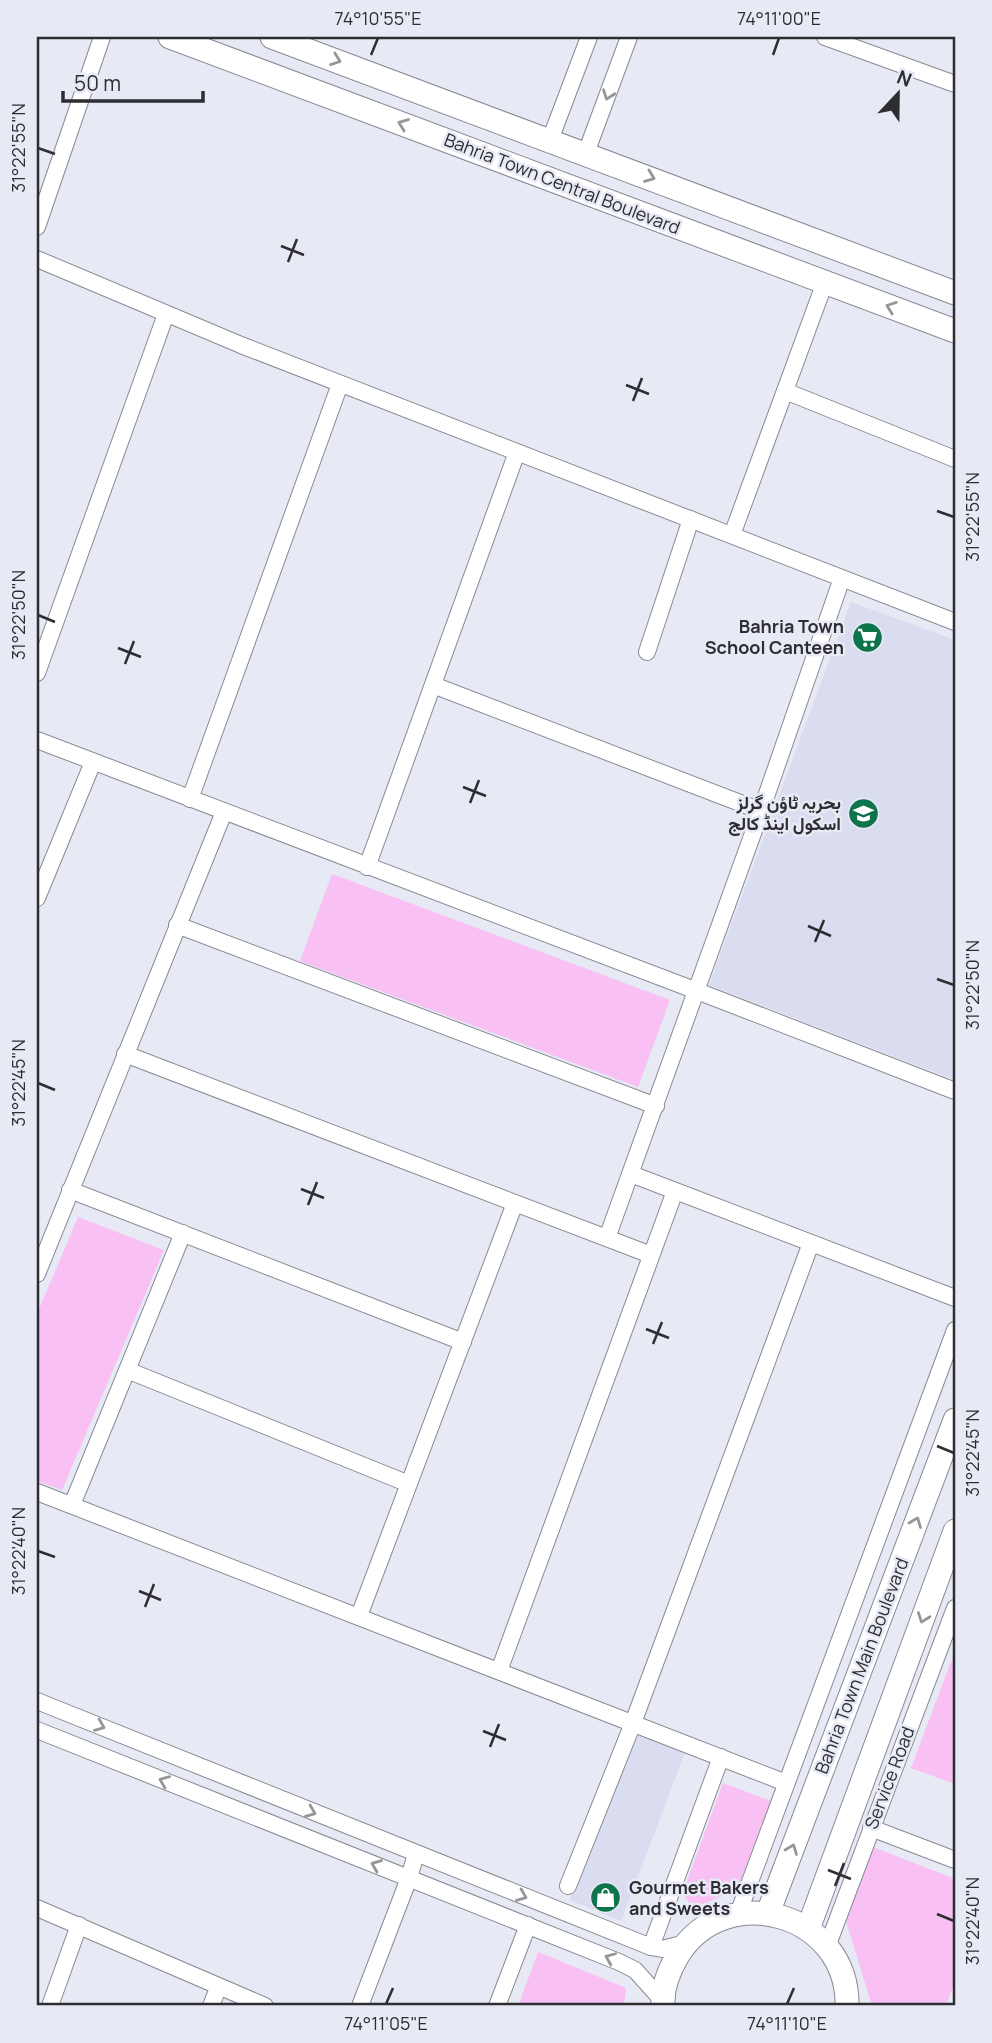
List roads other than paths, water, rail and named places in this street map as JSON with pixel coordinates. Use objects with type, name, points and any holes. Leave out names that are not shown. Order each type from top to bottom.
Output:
[{"type":"main road","name":"Bahria Town Central Boulevard","points":[[170,37],[955,331]]},
{"type":"main road","name":"Bahria Town Central Boulevard","points":[[271,37],[955,293]]},
{"type":"main road","name":"Bahria Town Main Boulevard","points":[[768,1913],[955,1420]]},
{"type":"main road","points":[[808,1930],[955,1531]]},
{"type":"main road","points":[[663,2003],[669,1969],[686,1943],[701,1929],[719,1919],[738,1914],[768,1913],[789,1919],[808,1930],[827,1947],[837,1963],[848,2003]]},
{"type":"street","points":[[37,227],[102,37]]},
{"type":"street","points":[[550,140],[589,37]]},
{"type":"street","points":[[586,153],[629,37]]},
{"type":"street","points":[[825,37],[955,84]]},
{"type":"street","points":[[37,260],[340,384],[955,622]]},
{"type":"street","points":[[732,535],[825,282]]},
{"type":"street","points":[[37,673],[166,314]]},
{"type":"street","points":[[190,799],[340,384]]},
{"type":"street","points":[[785,391],[955,459]]},
{"type":"street","points":[[367,867],[517,452]]},
{"type":"street","points":[[648,652],[691,519]]},
{"type":"street","points":[[607,1238],[842,578]]},
{"type":"street","points":[[433,685],[761,811]]},
{"type":"street","points":[[37,740],[955,1091]]},
{"type":"street","points":[[37,898],[93,762]]},
{"type":"street","points":[[37,1274],[224,812]]},
{"type":"street","points":[[177,925],[656,1106]]},
{"type":"street","points":[[125,1054],[651,1255]]},
{"type":"street","points":[[631,1174],[955,1298]]},
{"type":"street","points":[[70,1189],[463,1342]]},
{"type":"street","points":[[499,1671],[675,1191]]},
{"type":"street","points":[[359,1616],[515,1203]]},
{"type":"street","points":[[72,1505],[183,1233]]},
{"type":"street","points":[[568,1886],[633,1723],[811,1243]]},
{"type":"street","points":[[738,1914],[955,1331]]},
{"type":"street","points":[[127,1370],[409,1484]]},
{"type":"street","points":[[37,1492],[786,1783]]},
{"type":"street","name":"Service Road","points":[[827,1947],[955,1608]]},
{"type":"street","points":[[37,1701],[651,1947],[662,1949],[686,1943]]},
{"type":"street","points":[[37,1730],[635,1970],[663,2003]]},
{"type":"street","points":[[651,1947],[720,1757]]},
{"type":"street","points":[[871,1828],[955,1860]]},
{"type":"street","points":[[360,2006],[416,1854]]},
{"type":"street","points":[[37,1908],[265,2006]]},
{"type":"street","points":[[50,2006],[79,1925]]},
{"type":"street","points":[[497,2006],[528,1925]]},
{"type":"street","points":[[211,2006],[218,1988]]},
{"type":"place","name":"Bahria Town School Canteen","points":[[867,637]]},
{"type":"place","name":"بحریہ ٹاؤن گرلز اسکول اینڈ کالج","points":[[864,813]]},
{"type":"place","name":"Gourmet Bakers and Sweets","points":[[606,1898]]}]
